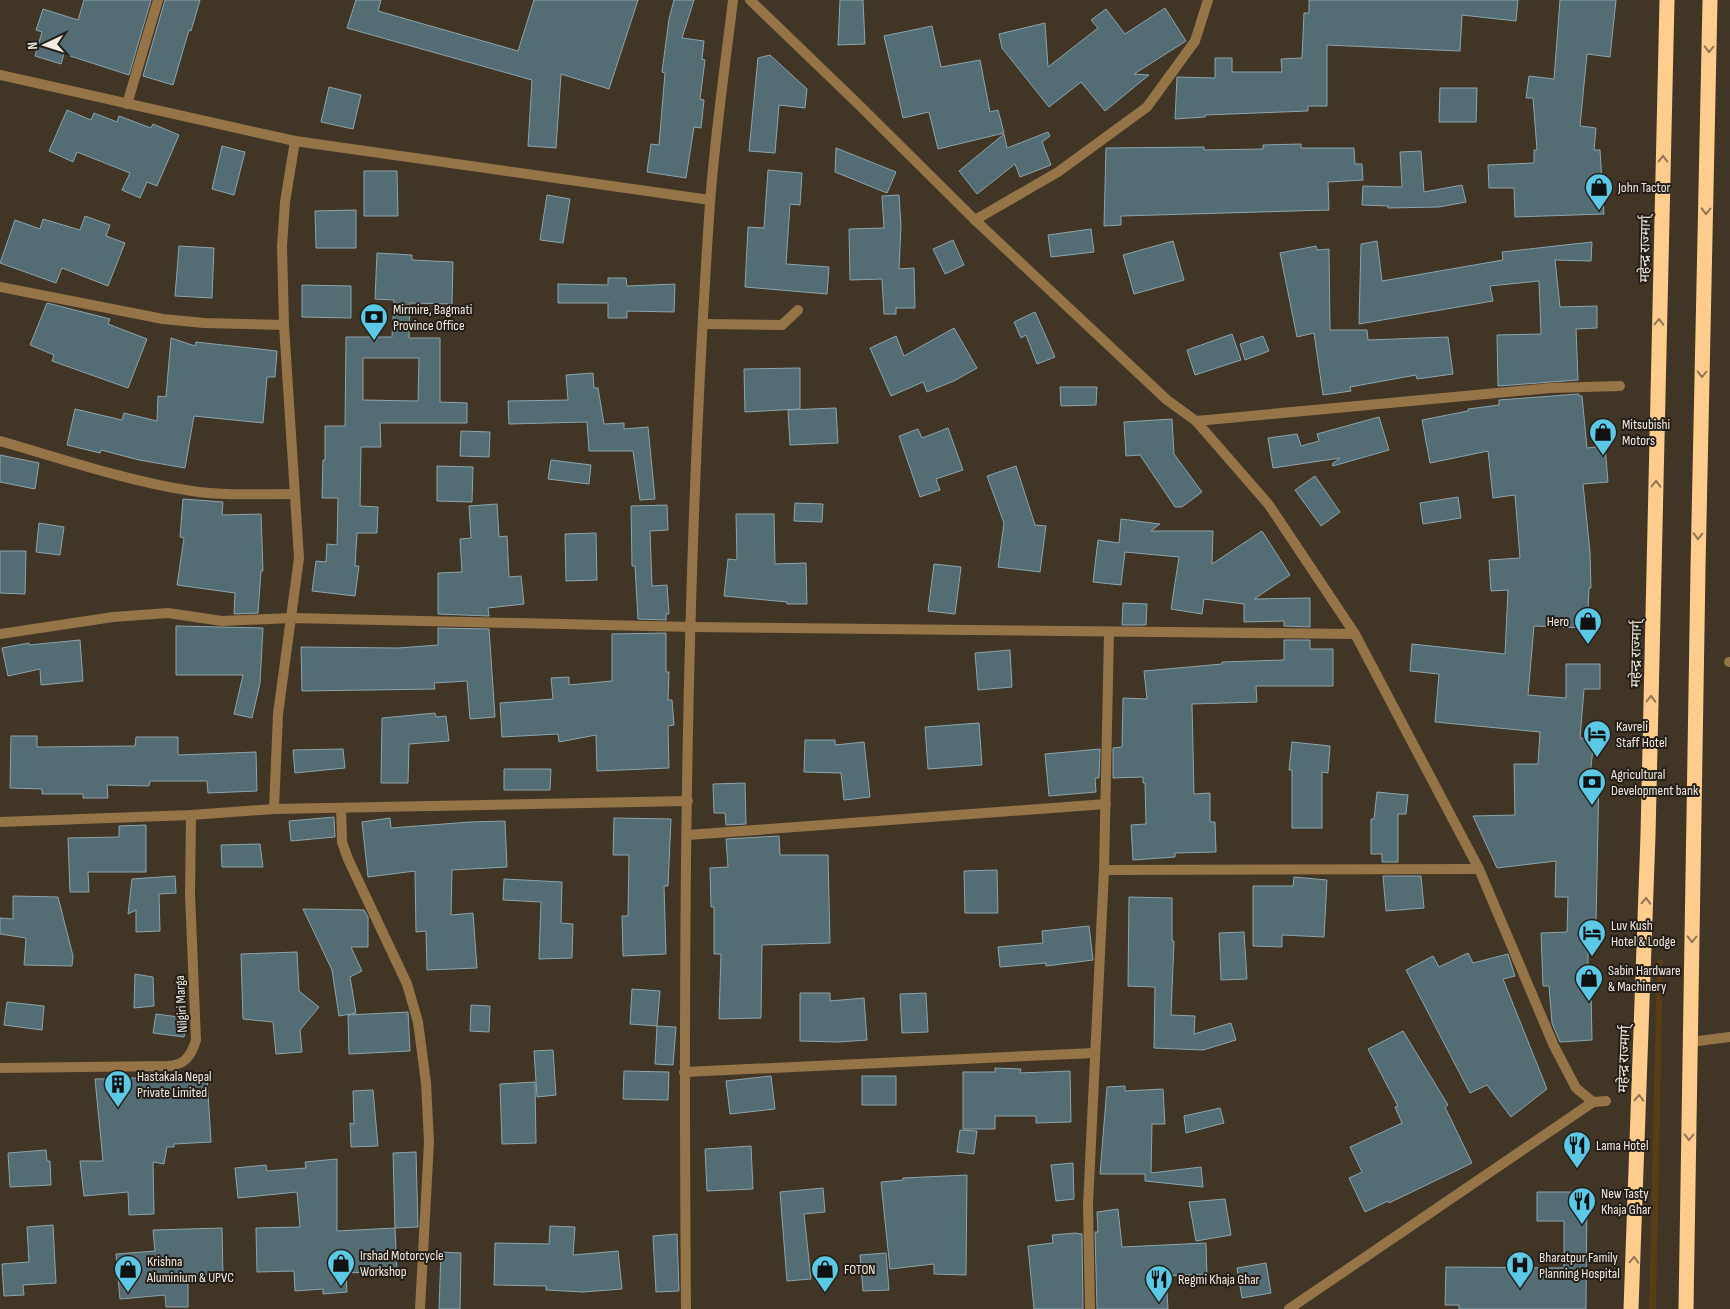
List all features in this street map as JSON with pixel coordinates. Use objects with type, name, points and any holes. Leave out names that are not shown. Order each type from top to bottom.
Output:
[{"type":"highway","name":"महेन्द्र राज्मार्ग्","points":[[1631,1309],[1648,835],[1667,0]]},
{"type":"highway","points":[[1686,1309],[1710,0]]},
{"type":"street","points":[[127,104],[158,0]]},
{"type":"street","points":[[686,1309],[684,1072],[691,627],[710,200],[733,0]]},
{"type":"street","points":[[750,0],[975,220],[1167,400],[1196,422],[1269,505],[1355,634],[1478,869],[1554,1046],[1576,1088],[1593,1102]]},
{"type":"street","points":[[975,220],[1058,172],[1148,107],[1195,41],[1208,0]]},
{"type":"street","points":[[0,75],[295,141],[710,200]]},
{"type":"street","points":[[274,809],[278,714],[292,618],[298,558],[284,325],[283,237],[285,202],[295,141]]},
{"type":"street","points":[[0,287],[163,318],[204,323],[284,325]]},
{"type":"street","points":[[704,324],[782,325],[798,310]]},
{"type":"street","points":[[1196,422],[1551,388],[1620,386]]},
{"type":"street","points":[[0,441],[185,490],[232,495],[295,494]]},
{"type":"street","points":[[0,634],[113,617],[168,613],[222,621],[292,618],[691,627],[1109,633],[1355,634]]},
{"type":"street","points":[[1090,1309],[1088,1205],[1104,870],[1109,633]]},
{"type":"street","points":[[0,822],[191,816],[274,809],[688,801]]},
{"type":"street","points":[[688,835],[1106,804]]},
{"type":"street","points":[[341,808],[342,842],[348,859],[407,984],[418,1022],[426,1083],[429,1142],[420,1309]]},
{"type":"street","name":"Nilgiri Marga","points":[[0,1068],[168,1066],[178,1065],[187,1060],[196,1040],[190,894],[191,816]]},
{"type":"street","points":[[1104,870],[1478,869]]},
{"type":"street","points":[[1690,1042],[1730,1037]]},
{"type":"street","points":[[684,1072],[1094,1053]]},
{"type":"street","points":[[1289,1309],[1593,1102],[1606,1101]]},
{"type":"shaded area","points":[[1657,960],[1663,960],[1656,1309],[1649,1309]]},
{"type":"building","points":[[84,0],[151,0],[129,75],[64,54],[61,64],[35,56],[42,32],[36,30],[43,9],[78,20]]},
{"type":"building","points":[[165,0],[200,0],[173,85],[143,76]]},
{"type":"building","points":[[356,0],[381,0],[378,11],[518,51],[534,0],[638,0],[609,89],[561,74],[556,148],[528,146],[532,80],[347,28]]},
{"type":"building","points":[[674,0],[694,0],[682,38],[704,41],[702,59],[705,60],[700,99],[704,100],[701,128],[694,127],[686,178],[647,172],[651,144],[659,145],[665,73],[662,72],[669,19]]},
{"type":"building","points":[[840,0],[863,0],[865,44],[838,45]]},
{"type":"building","points":[[1309,0],[1518,0],[1516,21],[1462,15],[1460,51],[1327,45],[1327,106],[1308,106],[1308,111],[1205,115],[1205,117],[1175,119],[1177,77],[1215,78],[1215,58],[1232,58],[1232,72],[1282,72],[1281,59],[1302,58],[1304,13],[1309,13]]},
{"type":"building","points":[[1560,0],[1616,0],[1610,57],[1587,54],[1580,126],[1596,128],[1594,150],[1600,150],[1604,214],[1515,217],[1514,188],[1489,188],[1488,165],[1534,163],[1534,150],[1537,150],[1533,98],[1526,98],[1529,76],[1554,79]]},
{"type":"building","points":[[1165,8],[1186,41],[1134,74],[1149,75],[1105,111],[1081,82],[1049,107],[1002,48],[999,34],[1045,23],[1048,67],[1098,28],[1091,20],[1106,9],[1125,34]]},
{"type":"building","points":[[932,26],[941,67],[980,60],[990,112],[998,110],[1004,133],[938,149],[929,112],[903,118],[884,36]]},
{"type":"building","points":[[770,55],[807,89],[805,108],[779,105],[775,153],[749,151],[758,58]]},
{"type":"building","points":[[329,87],[361,95],[353,129],[321,122]]},
{"type":"building","points":[[1440,88],[1477,88],[1476,122],[1439,122]]},
{"type":"building","points":[[67,110],[91,120],[94,113],[117,122],[119,116],[151,128],[153,124],[179,135],[157,186],[147,182],[140,198],[122,190],[130,173],[77,152],[73,162],[49,151]]},
{"type":"building","points":[[1048,132],[1050,136],[1042,142],[1051,165],[1020,177],[1015,164],[977,194],[959,171],[1004,134],[1007,148]]},
{"type":"building","points":[[1301,144],[1301,148],[1354,148],[1355,164],[1362,164],[1363,180],[1328,182],[1329,210],[1121,216],[1121,225],[1104,226],[1106,148],[1204,147],[1204,150],[1263,149],[1263,145]]},
{"type":"building","points":[[222,146],[245,152],[234,195],[212,189]]},
{"type":"building","points":[[836,148],[896,172],[887,193],[835,172]]},
{"type":"building","points":[[1421,151],[1424,192],[1462,185],[1466,202],[1439,207],[1388,208],[1388,206],[1362,205],[1363,186],[1402,187],[1400,152]]},
{"type":"building","points":[[768,170],[802,173],[800,205],[790,204],[786,264],[829,267],[827,294],[745,287],[748,227],[764,228]]},
{"type":"building","points":[[364,171],[397,171],[398,216],[364,216]]},
{"type":"building","points":[[547,195],[570,199],[563,243],[540,240]]},
{"type":"building","points":[[899,195],[901,226],[899,269],[914,268],[915,308],[896,308],[896,314],[884,314],[882,279],[850,280],[849,229],[884,228],[882,196]]},
{"type":"building","points":[[356,210],[356,248],[316,248],[315,211]]},
{"type":"building","points":[[85,216],[110,225],[106,236],[125,243],[108,286],[62,268],[56,283],[0,263],[15,220],[40,229],[43,219],[80,230]]},
{"type":"building","points":[[1091,229],[1094,252],[1051,257],[1048,235]]},
{"type":"building","points":[[953,240],[964,265],[945,274],[933,249]]},
{"type":"building","points":[[1173,241],[1184,280],[1134,294],[1123,255]]},
{"type":"building","points":[[1377,241],[1382,281],[1503,260],[1502,252],[1592,242],[1591,261],[1555,260],[1560,307],[1597,306],[1597,328],[1576,329],[1578,380],[1498,386],[1497,335],[1541,334],[1539,281],[1490,286],[1493,301],[1359,324],[1361,244]]},
{"type":"building","points":[[179,246],[214,248],[212,298],[175,296]]},
{"type":"building","points":[[1316,246],[1317,250],[1329,249],[1330,330],[1367,330],[1368,340],[1448,337],[1453,374],[1417,379],[1416,375],[1350,387],[1351,391],[1323,395],[1314,333],[1297,337],[1280,253]]},
{"type":"building","points":[[377,253],[412,255],[412,260],[453,262],[452,304],[410,303],[409,338],[440,338],[440,402],[467,403],[467,423],[380,423],[381,447],[361,447],[360,506],[378,507],[377,533],[357,533],[355,566],[359,566],[355,596],[312,591],[316,561],[326,562],[327,544],[337,545],[338,498],[322,498],[323,460],[325,460],[325,426],[345,426],[346,337],[392,337],[394,300],[375,299]],"holes":[[[363,358],[419,358],[418,401],[363,400]]]},
{"type":"building","points":[[608,278],[626,278],[627,286],[675,284],[674,312],[627,311],[627,318],[608,318],[608,303],[558,303],[558,284],[608,285]]},
{"type":"building","points":[[302,285],[351,286],[351,318],[302,317]]},
{"type":"building","points":[[47,303],[110,319],[108,324],[147,339],[128,388],[52,361],[54,355],[30,345]]},
{"type":"building","points":[[1035,312],[1055,357],[1037,364],[1026,335],[1021,338],[1014,322]]},
{"type":"building","points":[[954,328],[977,368],[954,381],[927,392],[923,382],[891,396],[870,348],[896,336],[904,356]]},
{"type":"building","points":[[1232,334],[1241,360],[1195,375],[1187,350]]},
{"type":"building","points":[[1263,336],[1269,351],[1245,360],[1240,344]]},
{"type":"building","points":[[171,338],[195,346],[196,342],[277,351],[275,377],[267,377],[263,423],[194,416],[185,468],[139,460],[101,450],[100,453],[67,445],[75,409],[122,420],[124,413],[157,421],[158,396],[166,397]]},
{"type":"building","points":[[800,368],[800,409],[745,412],[744,369]]},
{"type":"building","points":[[593,373],[594,388],[598,388],[604,424],[624,423],[624,429],[648,427],[655,499],[640,500],[633,451],[589,451],[587,422],[509,424],[508,401],[568,400],[566,375]]},
{"type":"building","points":[[1060,387],[1097,387],[1096,405],[1061,406]]},
{"type":"building","points":[[1579,394],[1579,396],[1582,396],[1587,448],[1605,446],[1608,482],[1583,484],[1590,552],[1591,588],[1589,588],[1587,628],[1534,626],[1528,695],[1566,698],[1566,664],[1600,664],[1600,689],[1584,689],[1580,738],[1594,739],[1590,776],[1599,776],[1596,922],[1588,922],[1588,995],[1591,994],[1592,1040],[1560,1042],[1552,1023],[1549,986],[1543,986],[1541,933],[1567,932],[1568,897],[1555,897],[1556,861],[1497,868],[1473,816],[1515,815],[1514,764],[1538,764],[1540,732],[1435,722],[1439,674],[1410,671],[1412,644],[1505,654],[1508,590],[1491,591],[1489,560],[1520,558],[1515,495],[1493,498],[1488,451],[1430,463],[1422,420],[1468,411],[1468,409],[1499,405],[1499,400]]},
{"type":"building","points":[[836,408],[838,443],[790,445],[788,410]]},
{"type":"building","points":[[1379,417],[1389,450],[1333,466],[1332,464],[1340,458],[1273,468],[1268,438],[1297,434],[1301,446],[1319,441],[1317,434]]},
{"type":"building","points":[[1172,419],[1174,454],[1202,492],[1182,507],[1175,507],[1140,455],[1126,456],[1124,422]]},
{"type":"building","points":[[948,428],[963,470],[936,479],[940,490],[920,497],[899,436],[918,429],[922,438]]},
{"type":"building","points":[[461,431],[490,432],[489,457],[460,456]]},
{"type":"building","points":[[0,455],[39,463],[35,489],[0,482]]},
{"type":"building","points":[[551,460],[591,465],[589,484],[548,479]]},
{"type":"building","points":[[437,466],[473,467],[472,502],[437,501]]},
{"type":"building","points":[[1016,466],[1035,525],[1046,526],[1040,572],[998,567],[1004,523],[987,476]]},
{"type":"building","points":[[1315,476],[1340,512],[1321,526],[1295,490]]},
{"type":"building","points":[[1458,497],[1461,518],[1423,524],[1420,503]]},
{"type":"building","points":[[183,499],[223,502],[222,515],[261,514],[263,571],[261,571],[258,613],[234,614],[235,593],[177,585],[184,538],[180,537]]},
{"type":"building","points":[[795,503],[823,504],[822,522],[794,521]]},
{"type":"building","points":[[497,504],[499,537],[507,536],[509,577],[521,576],[524,604],[488,608],[489,616],[438,614],[438,573],[462,572],[460,539],[471,538],[469,506]]},
{"type":"building","points":[[667,505],[668,530],[650,531],[652,586],[667,585],[669,614],[666,614],[666,620],[638,619],[635,566],[632,566],[631,506]]},
{"type":"building","points":[[736,514],[774,514],[775,564],[806,563],[807,604],[787,604],[787,602],[724,596],[728,559],[737,560]]},
{"type":"building","points":[[1121,519],[1160,524],[1151,531],[1213,531],[1212,564],[1262,531],[1290,575],[1254,599],[1310,598],[1310,627],[1284,626],[1284,621],[1244,622],[1244,604],[1204,599],[1202,614],[1171,609],[1179,557],[1125,552],[1121,585],[1093,582],[1098,540],[1119,543]]},
{"type":"building","points":[[39,523],[64,527],[60,555],[36,552]]},
{"type":"building","points":[[596,533],[597,580],[566,581],[565,534]]},
{"type":"building","points":[[0,551],[26,551],[25,594],[0,593]]},
{"type":"building","points":[[934,564],[961,567],[955,614],[928,611]]},
{"type":"building","points":[[1123,603],[1147,604],[1146,625],[1122,625]]},
{"type":"building","points":[[176,626],[263,628],[260,683],[252,718],[234,714],[243,675],[176,675]]},
{"type":"building","points":[[438,628],[489,629],[495,717],[470,719],[467,681],[434,683],[435,689],[302,691],[301,647],[399,648],[438,645]]},
{"type":"building","points":[[666,633],[666,672],[669,672],[668,700],[672,700],[674,725],[668,726],[669,768],[597,771],[596,735],[559,742],[558,734],[502,737],[500,703],[553,699],[551,678],[569,677],[569,685],[612,681],[612,634]]},
{"type":"building","points":[[80,640],[83,681],[41,685],[40,669],[8,676],[2,648],[29,643],[29,645]]},
{"type":"building","points":[[1284,640],[1310,640],[1310,649],[1333,649],[1333,686],[1256,686],[1257,702],[1192,704],[1194,794],[1210,793],[1210,822],[1215,822],[1216,852],[1175,853],[1175,857],[1133,860],[1131,825],[1146,824],[1145,783],[1143,783],[1143,777],[1113,778],[1113,748],[1122,747],[1123,698],[1147,699],[1144,671],[1222,664],[1222,662],[1284,660]]},
{"type":"building","points":[[1010,650],[1012,687],[978,690],[975,653]]},
{"type":"building","points":[[435,713],[436,717],[446,716],[449,741],[409,744],[408,783],[381,783],[382,718]]},
{"type":"building","points":[[979,723],[982,765],[928,769],[925,727]]},
{"type":"building","points":[[11,736],[37,736],[37,747],[135,746],[136,737],[178,737],[178,755],[256,752],[257,791],[208,793],[207,781],[150,781],[149,786],[107,785],[108,798],[83,798],[83,794],[42,794],[42,789],[10,788]]},
{"type":"building","points":[[805,740],[835,740],[835,745],[864,742],[870,797],[844,800],[841,773],[804,772]]},
{"type":"building","points":[[1292,742],[1330,746],[1328,773],[1322,772],[1322,828],[1292,828],[1292,770],[1289,770]]},
{"type":"building","points":[[343,749],[345,768],[295,773],[293,750]]},
{"type":"building","points":[[1100,749],[1099,778],[1095,778],[1096,792],[1049,796],[1045,754]]},
{"type":"building","points":[[504,769],[551,769],[550,790],[504,790]]},
{"type":"building","points":[[745,783],[746,824],[726,825],[725,813],[714,813],[713,784]]},
{"type":"building","points":[[1377,792],[1408,795],[1406,814],[1398,814],[1398,862],[1382,862],[1382,854],[1371,854],[1371,819],[1374,819]]},
{"type":"building","points":[[334,817],[335,837],[291,841],[289,821]]},
{"type":"building","points":[[390,818],[391,828],[505,821],[507,867],[452,870],[451,915],[473,913],[477,968],[427,970],[426,931],[416,932],[415,871],[368,877],[362,822]]},
{"type":"building","points":[[614,818],[671,819],[668,886],[664,886],[666,954],[623,956],[622,916],[628,916],[629,855],[613,855]]},
{"type":"building","points":[[146,825],[146,872],[88,872],[89,892],[70,892],[68,838],[119,837],[119,826]]},
{"type":"building","points":[[779,836],[780,855],[828,855],[830,943],[762,945],[761,1018],[719,1019],[721,954],[714,954],[714,907],[711,907],[710,868],[728,867],[726,839]]},
{"type":"building","points":[[260,844],[263,867],[222,867],[221,845]]},
{"type":"building","points":[[997,870],[998,913],[965,913],[964,871]]},
{"type":"building","points":[[175,876],[176,893],[159,894],[160,931],[136,932],[136,910],[128,914],[132,879]]},
{"type":"building","points":[[1383,876],[1421,876],[1424,908],[1386,911]]},
{"type":"building","points":[[1294,877],[1327,880],[1324,937],[1282,935],[1282,947],[1253,946],[1253,886],[1293,886]]},
{"type":"building","points":[[504,879],[562,882],[561,923],[573,924],[572,958],[539,959],[541,902],[503,900]]},
{"type":"building","points":[[13,896],[58,897],[73,956],[72,966],[24,965],[26,938],[0,934],[0,918],[13,919]]},
{"type":"building","points":[[1129,897],[1172,898],[1172,941],[1174,941],[1171,1015],[1195,1016],[1194,1034],[1231,1023],[1236,1040],[1203,1050],[1154,1048],[1155,987],[1128,986]]},
{"type":"building","points":[[303,909],[364,910],[368,917],[368,947],[351,947],[362,971],[350,977],[356,1013],[339,1016],[332,970]]},
{"type":"building","points":[[1089,926],[1093,960],[1046,966],[1046,963],[1000,967],[998,947],[1043,943],[1042,931]]},
{"type":"building","points":[[1244,932],[1247,979],[1221,980],[1219,933]]},
{"type":"building","points":[[297,952],[299,991],[319,1007],[300,1030],[302,1052],[276,1054],[273,1022],[243,1019],[241,954]]},
{"type":"building","points":[[1468,953],[1473,963],[1508,954],[1515,976],[1503,979],[1547,1089],[1511,1117],[1487,1085],[1470,1093],[1406,970],[1433,956],[1439,967]]},
{"type":"building","points":[[135,974],[153,977],[154,1006],[134,1008]]},
{"type":"building","points":[[632,989],[660,991],[657,1026],[630,1024]]},
{"type":"building","points":[[800,993],[830,993],[830,1001],[864,998],[867,1040],[839,1042],[800,1041]]},
{"type":"building","points":[[926,993],[928,1032],[902,1033],[900,994]]},
{"type":"building","points":[[7,1002],[44,1006],[42,1030],[4,1025]]},
{"type":"building","points":[[471,1005],[490,1006],[489,1032],[470,1031]]},
{"type":"building","points":[[408,1012],[410,1051],[349,1054],[348,1015]]},
{"type":"building","points":[[156,1014],[187,1018],[184,1037],[153,1033]]},
{"type":"building","points":[[657,1026],[676,1027],[673,1065],[655,1064]]},
{"type":"building","points":[[1403,1031],[1448,1105],[1445,1107],[1472,1163],[1389,1203],[1388,1201],[1365,1212],[1349,1178],[1362,1172],[1350,1147],[1402,1123],[1395,1107],[1398,1106],[1368,1049]]},
{"type":"building","points":[[553,1050],[556,1095],[537,1097],[534,1051]]},
{"type":"building","points":[[995,1068],[1021,1069],[1020,1073],[1070,1071],[1071,1122],[1036,1123],[1036,1116],[995,1116],[995,1129],[963,1129],[963,1072],[995,1072]]},
{"type":"building","points":[[624,1071],[669,1072],[668,1100],[623,1099]]},
{"type":"building","points":[[149,1073],[168,1073],[169,1079],[207,1076],[211,1142],[174,1144],[174,1147],[167,1147],[164,1164],[153,1162],[154,1214],[129,1215],[128,1192],[84,1196],[80,1161],[103,1161],[95,1079],[138,1078]]},
{"type":"building","points":[[771,1076],[775,1109],[730,1114],[726,1081]]},
{"type":"building","points":[[862,1076],[896,1076],[896,1105],[862,1105]]},
{"type":"building","points":[[535,1082],[536,1143],[502,1144],[500,1084]]},
{"type":"building","points":[[1125,1086],[1125,1091],[1163,1089],[1165,1124],[1152,1124],[1151,1173],[1201,1167],[1203,1187],[1145,1181],[1145,1174],[1100,1174],[1107,1087]]},
{"type":"building","points":[[373,1090],[378,1146],[351,1147],[350,1123],[354,1124],[353,1091]]},
{"type":"building","points":[[1220,1108],[1224,1123],[1186,1133],[1184,1116]]},
{"type":"building","points":[[960,1130],[977,1131],[974,1154],[957,1152]]},
{"type":"building","points":[[751,1146],[753,1189],[707,1191],[705,1149]]},
{"type":"building","points":[[46,1150],[47,1161],[50,1161],[51,1185],[10,1187],[8,1153]]},
{"type":"building","points":[[416,1152],[418,1227],[395,1228],[393,1153]]},
{"type":"building","points":[[337,1159],[337,1231],[395,1228],[397,1271],[346,1273],[347,1292],[323,1294],[323,1289],[295,1291],[294,1271],[257,1272],[256,1228],[300,1227],[297,1192],[238,1198],[235,1168],[266,1165],[267,1171],[306,1168],[305,1162]]},
{"type":"building","points":[[1073,1163],[1074,1199],[1056,1201],[1051,1165]]},
{"type":"building","points":[[967,1175],[966,1275],[934,1274],[934,1264],[890,1269],[881,1182],[903,1180],[903,1178]]},
{"type":"building","points":[[823,1188],[825,1212],[804,1214],[811,1279],[787,1281],[780,1192]]},
{"type":"building","points":[[1537,1192],[1587,1192],[1586,1309],[1459,1309],[1459,1305],[1445,1305],[1446,1267],[1564,1268],[1564,1221],[1537,1221]]},
{"type":"building","points":[[1225,1199],[1231,1235],[1196,1241],[1189,1202]]},
{"type":"building","points":[[1118,1209],[1122,1247],[1206,1243],[1207,1274],[1166,1276],[1168,1309],[1097,1309],[1095,1232],[1098,1232],[1097,1212]]},
{"type":"building","points":[[53,1225],[56,1283],[23,1285],[24,1295],[4,1296],[2,1264],[29,1262],[27,1227]]},
{"type":"building","points":[[550,1226],[575,1227],[573,1255],[618,1251],[622,1289],[583,1292],[546,1290],[546,1286],[494,1285],[495,1243],[549,1244]]},
{"type":"building","points":[[222,1228],[223,1277],[188,1278],[188,1307],[166,1307],[165,1295],[120,1299],[116,1254],[155,1251],[153,1230]]},
{"type":"building","points":[[677,1234],[679,1291],[656,1292],[653,1236]]},
{"type":"building","points":[[1082,1234],[1083,1309],[1034,1309],[1028,1246],[1053,1243],[1052,1235]]},
{"type":"building","points":[[441,1252],[461,1253],[460,1309],[439,1309]]},
{"type":"building","points":[[886,1253],[889,1290],[863,1291],[860,1255]]},
{"type":"building","points":[[1266,1263],[1271,1293],[1242,1298],[1237,1268]]},
{"type":"place","name":"John Tactor","points":[[1599,211]]},
{"type":"place","name":"Mirmire, Bagmati Province Office","points":[[374,341]]},
{"type":"place","name":"Mitsubishi Motors","points":[[1603,456]]},
{"type":"place","name":"Hero","points":[[1588,645]]},
{"type":"place","name":"Kavreli Staff Hotel","points":[[1597,758]]},
{"type":"place","name":"Agricultural Development bank","points":[[1592,806]]},
{"type":"place","name":"Luv Kush Hotel & Lodge","points":[[1592,957]]},
{"type":"place","name":"Sabin Hardware & Machinery","points":[[1589,1002]]},
{"type":"place","name":"Hastakala Nepal Private Limited","points":[[118,1108]]},
{"type":"place","name":"Lama Hotel","points":[[1577,1169]]},
{"type":"place","name":"New Tasty Khaja Ghar","points":[[1582,1225]]},
{"type":"place","name":"Irshad Motorcycle Workshop","points":[[341,1287]]},
{"type":"place","name":"Bharatpur Family Planning Hospital","points":[[1520,1289]]},
{"type":"place","name":"Krishna Aluminium & UPVC","points":[[128,1293]]},
{"type":"place","name":"FOTON","points":[[825,1293]]},
{"type":"place","name":"Regmi Khaja Ghar","points":[[1159,1303]]}]
